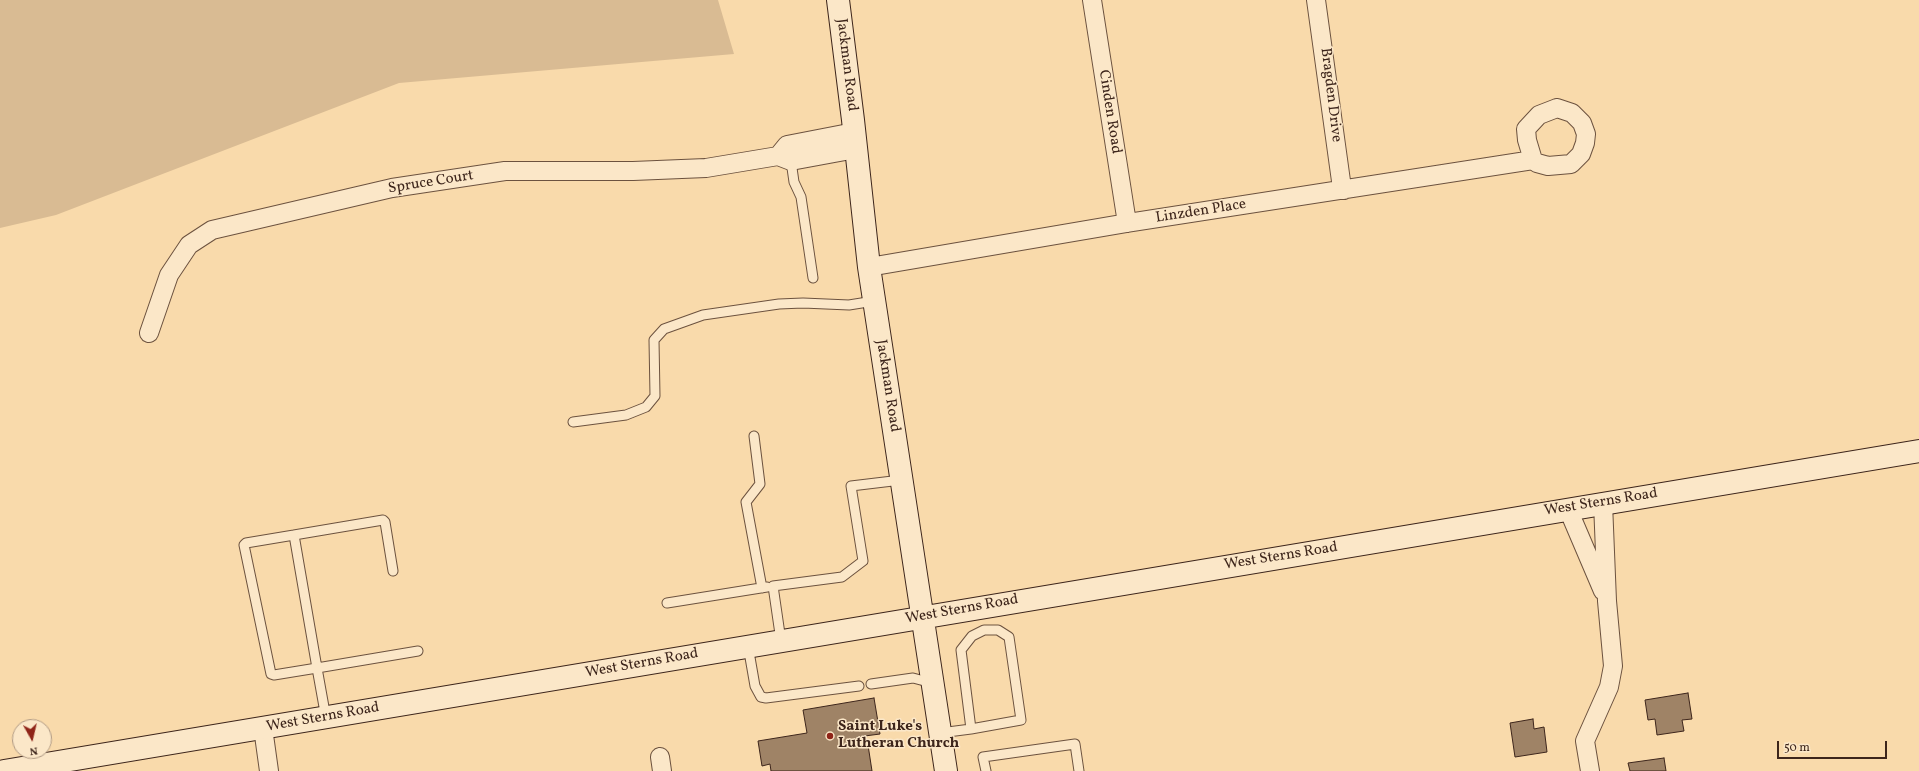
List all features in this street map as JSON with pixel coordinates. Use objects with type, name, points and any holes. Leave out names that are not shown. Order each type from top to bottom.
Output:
[{"type":"main road","name":"Jackman Road","points":[[838,0],[869,267],[921,617],[946,771]]},
{"type":"main road","name":"West Sterns Road","points":[[4,771],[1919,451]]},
{"type":"street","name":"Cinden Road","points":[[1092,0],[1127,223]]},
{"type":"street","name":"Bragden Drive","points":[[1316,0],[1341,181],[1344,190]]},
{"type":"street","points":[[784,158],[787,145],[855,141]]},
{"type":"street","name":"Spruce Court","points":[[149,333],[169,275],[189,245],[212,230],[392,188],[505,171],[632,171],[706,168],[784,158]]},
{"type":"street","name":"Linzden Place","points":[[869,267],[1127,223],[1533,160]]},
{"type":"street","points":[[1590,771],[1585,742],[1609,687],[1613,666],[1607,601],[1603,503]]},
{"type":"street","points":[[1568,509],[1607,601]]},
{"type":"street","points":[[263,728],[269,771]]},
{"type":"lane","points":[[784,158],[801,197],[813,278]]},
{"type":"lane","points":[[573,422],[626,415],[646,408],[655,396],[654,340],[664,329],[703,315],[779,304],[803,302],[849,305],[874,301]]},
{"type":"lane","points":[[754,436],[760,484],[746,502],[762,588]]},
{"type":"lane","points":[[667,602],[842,577],[863,561],[851,486],[901,480]]},
{"type":"lane","points":[[393,571],[385,522],[383,520],[246,543],[244,545],[271,674],[274,675],[418,651]]},
{"type":"lane","points":[[294,535],[326,718]]},
{"type":"lane","points":[[772,586],[781,640]]},
{"type":"lane","points":[[940,734],[971,729],[1021,720],[1009,637],[998,630],[984,630],[972,636],[961,650],[971,729]]},
{"type":"lane","points":[[748,646],[754,686],[761,697],[766,698],[859,686]]},
{"type":"lane","points":[[871,684],[913,678],[932,683]]},
{"type":"lane","points":[[986,771],[983,757],[1075,744],[1079,771]]},
{"type":"shaded area","points":[[0,0],[718,0],[734,54],[399,83],[56,215],[0,228]]},
{"type":"building","points":[[1688,693],[1692,719],[1682,720],[1684,731],[1657,735],[1655,719],[1648,720],[1645,700]]},
{"type":"building","name":"Saint Luke's Lutheran Church","points":[[874,698],[880,734],[857,737],[858,746],[868,745],[872,771],[771,771],[770,764],[762,766],[758,741],[807,733],[803,710]]},
{"type":"building","points":[[1533,719],[1534,729],[1544,727],[1547,752],[1515,757],[1510,723]]},
{"type":"building","points":[[1664,758],[1666,771],[1630,771],[1628,763]]},
{"type":"place","name":"Saint Luke's Lutheran Church","points":[[830,736]]}]
